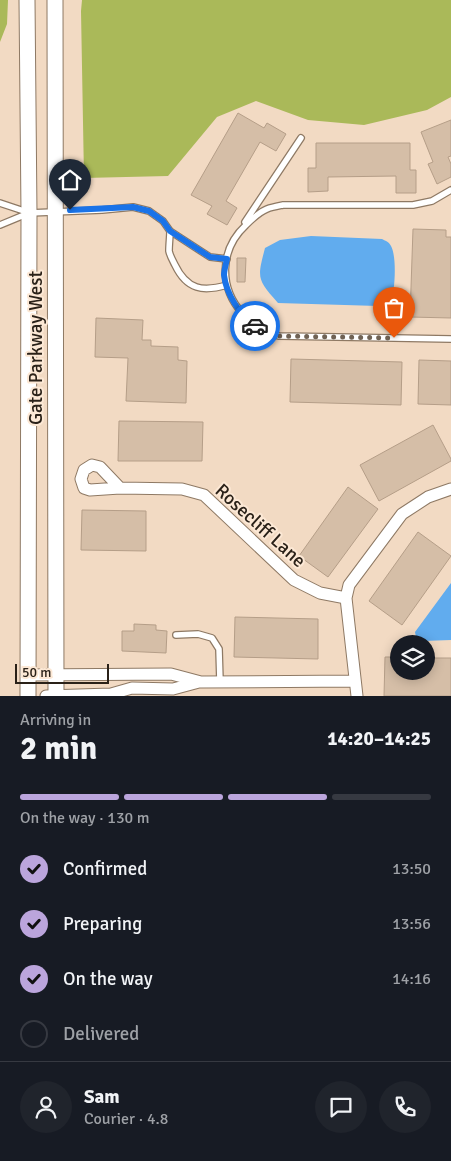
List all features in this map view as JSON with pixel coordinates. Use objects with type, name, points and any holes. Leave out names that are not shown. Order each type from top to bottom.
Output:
[{"type":"main road","name":"Gate Parkway West","points":[[27,0],[29,213],[28,696]]},
{"type":"main road","name":"Gate Parkway West","points":[[53,696],[55,674],[55,0]]},
{"type":"street","name":"Rosecliff Lane","points":[[120,488],[182,489],[204,495],[294,580],[320,593],[346,598]]},
{"type":"street","points":[[357,696],[346,598],[349,585],[402,514],[428,497],[451,489]]},
{"type":"street","points":[[28,674],[171,674],[201,682]]},
{"type":"street","points":[[155,696],[201,682],[355,681]]},
{"type":"street","points":[[53,696],[116,695],[132,688],[173,689]]},
{"type":"lane","points":[[301,138],[228,250],[224,275],[230,297],[252,324],[264,332],[279,336],[451,339]]},
{"type":"lane","points":[[239,231],[253,218],[267,209],[282,205],[413,205],[432,201],[451,190]]},
{"type":"lane","points":[[0,203],[29,213]]},
{"type":"lane","points":[[0,225],[29,213],[133,207],[149,211],[163,221],[170,231],[210,257],[227,259]]},
{"type":"lane","points":[[170,231],[169,252],[178,272],[188,283],[210,290],[227,285]]},
{"type":"lane","points":[[176,635],[198,634],[212,638],[219,649],[220,682]]},
{"type":"green space","points":[[0,0],[8,0],[7,24],[0,42]]},
{"type":"green space","points":[[82,0],[451,0],[451,97],[427,110],[364,125],[308,120],[256,101],[217,117],[168,176],[84,178]]},
{"type":"water","points":[[311,236],[382,239],[388,243],[393,251],[395,265],[391,302],[378,306],[278,303],[266,289],[261,278],[260,273],[265,248],[280,240]]},
{"type":"water","points":[[451,583],[451,640],[435,641],[435,635],[416,635],[415,632]]},
{"type":"building","points":[[238,113],[264,128],[267,123],[286,134],[276,151],[260,142],[226,201],[237,208],[227,225],[207,214],[212,206],[191,195]]},
{"type":"building","points":[[451,120],[451,156],[448,157],[451,164],[451,177],[437,184],[428,164],[433,162],[421,132]]},
{"type":"building","points":[[316,143],[410,143],[410,170],[416,170],[416,193],[396,193],[396,176],[328,177],[328,191],[308,192],[308,168],[316,168]]},
{"type":"building","points":[[413,229],[446,230],[446,237],[451,237],[451,318],[410,317]]},
{"type":"building","points":[[237,258],[246,258],[245,282],[237,282]]},
{"type":"building","points":[[96,318],[143,320],[142,340],[151,340],[151,346],[178,347],[178,360],[187,361],[186,403],[126,401],[128,358],[95,357]]},
{"type":"building","points":[[291,359],[402,362],[401,405],[290,402]]},
{"type":"building","points":[[419,360],[451,361],[451,405],[418,404]]},
{"type":"building","points":[[119,421],[203,422],[202,461],[118,461]]},
{"type":"building","points":[[433,425],[451,461],[379,501],[360,465]]},
{"type":"building","points":[[348,487],[378,509],[328,577],[299,556]]},
{"type":"building","points":[[82,510],[146,511],[146,551],[81,550]]},
{"type":"building","points":[[418,532],[451,556],[402,625],[369,601]]},
{"type":"building","points":[[235,617],[318,619],[318,659],[234,657]]},
{"type":"building","points":[[134,624],[156,625],[156,630],[167,631],[166,653],[122,651],[122,631],[134,631]]},
{"type":"building","points":[[385,657],[390,657],[390,680],[435,680],[435,658],[451,658],[451,696],[384,696]]},
{"type":"way so far","points":[[255,326],[264,332],[279,336],[394,338]]},
{"type":"route","points":[[70,210],[102,210],[133,207],[149,211],[163,221],[170,231],[210,257],[227,259],[224,275],[230,297],[239,310],[255,326]]}]
